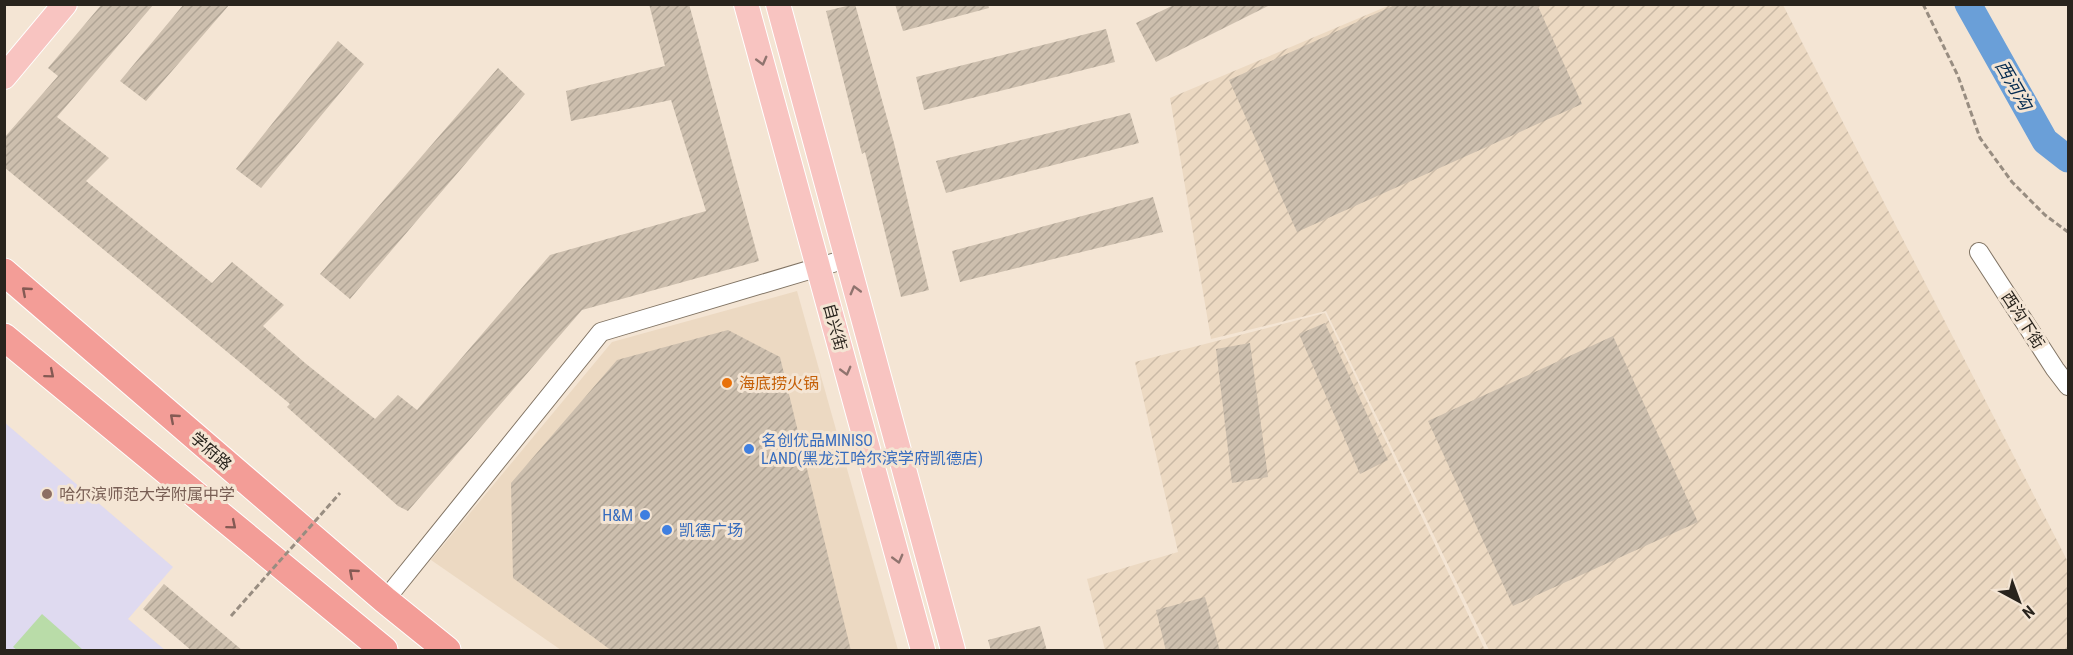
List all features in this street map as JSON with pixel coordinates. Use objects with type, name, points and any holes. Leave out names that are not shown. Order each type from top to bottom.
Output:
[{"type":"highway","name":"学府路","points":[[4,272],[447,651]]},
{"type":"highway","points":[[4,337],[384,651]]},
{"type":"main road","points":[[4,52],[45,4]]},
{"type":"main road","points":[[4,77],[65,4]]},
{"type":"main road","name":"自兴街","points":[[746,4],[923,651]]},
{"type":"main road","name":"自兴街","points":[[778,4],[953,651]]},
{"type":"lane","name":"西沟下街","points":[[1979,252],[2068,386]]},
{"type":"lane","points":[[385,600],[601,332],[846,259]]},
{"type":"path","points":[[1923,4],[1958,76],[1980,138],[2012,182],[2045,215],[2068,232]]},
{"type":"path","points":[[231,616],[340,493]]},
{"type":"shaded area","points":[[1390,5],[1783,5],[2068,562],[2068,650],[1489,650],[1326,311],[1211,339],[1170,98]]},
{"type":"shaded area","name":"凯德广场","points":[[797,291],[898,650],[561,650],[431,560],[612,342]]},
{"type":"shaded area","points":[[1325,313],[1485,650],[1105,650],[1087,579],[1178,552],[1135,362]]},
{"type":"shaded area","name":"哈尔滨师范大学附属中学","points":[[4,422],[173,567],[128,619],[165,650],[5,650]]},
{"type":"green space","points":[[42,614],[83,650],[17,650],[13,647]]},
{"type":"building","points":[[102,4],[154,4],[57,117],[109,158],[86,181],[212,283],[232,262],[284,305],[263,326],[375,419],[398,395],[417,410],[550,255],[706,211],[671,100],[571,121],[566,91],[665,66],[649,4],[689,4],[759,261],[582,310],[408,511],[398,506],[287,407],[290,404],[4,167],[4,138],[58,76],[48,68]]},
{"type":"building","points":[[184,4],[230,4],[146,101],[120,81]]},
{"type":"building","points":[[855,4],[894,143],[929,290],[901,297],[865,152],[862,154],[826,11]]},
{"type":"building","points":[[895,4],[988,4],[989,8],[903,31]]},
{"type":"building","points":[[1176,4],[1272,4],[1156,62],[1136,23]]},
{"type":"building","points":[[1397,4],[1537,4],[1582,104],[1297,232],[1229,80]]},
{"type":"building","points":[[1106,29],[1115,62],[924,110],[916,77]]},
{"type":"building","points":[[338,41],[364,64],[261,188],[236,169]]},
{"type":"building","points":[[498,68],[525,94],[350,299],[320,274]]},
{"type":"building","points":[[1130,113],[1139,143],[946,193],[936,161]]},
{"type":"building","points":[[1153,197],[1163,232],[960,282],[952,251]]},
{"type":"building","points":[[1325,323],[1388,460],[1360,474],[1299,334]]},
{"type":"building","name":"凯德广场","points":[[728,330],[780,357],[851,651],[612,651],[513,578],[511,483],[617,360]]},
{"type":"building","points":[[1613,336],[1698,522],[1513,606],[1428,421]]},
{"type":"building","points":[[1250,343],[1268,477],[1232,483],[1216,349]]},
{"type":"building","points":[[164,584],[243,651],[192,651],[143,609]]},
{"type":"building","points":[[1205,597],[1220,651],[1166,651],[1156,610]]},
{"type":"building","points":[[1040,626],[1047,651],[991,651],[988,640]]},
{"type":"waterway","name":"西河沟","points":[[1968,4],[2045,141],[2068,159]]},
{"type":"place","name":"海底捞火锅","points":[[727,383]]},
{"type":"place","name":"名创优品MINISO LAND(黑龙江哈尔滨学府凯德店)","points":[[749,449]]},
{"type":"place","name":"哈尔滨师范大学附属中学","points":[[47,494]]},
{"type":"place","name":"H&M","points":[[645,515]]},
{"type":"place","name":"凯德广场","points":[[667,530]]}]
